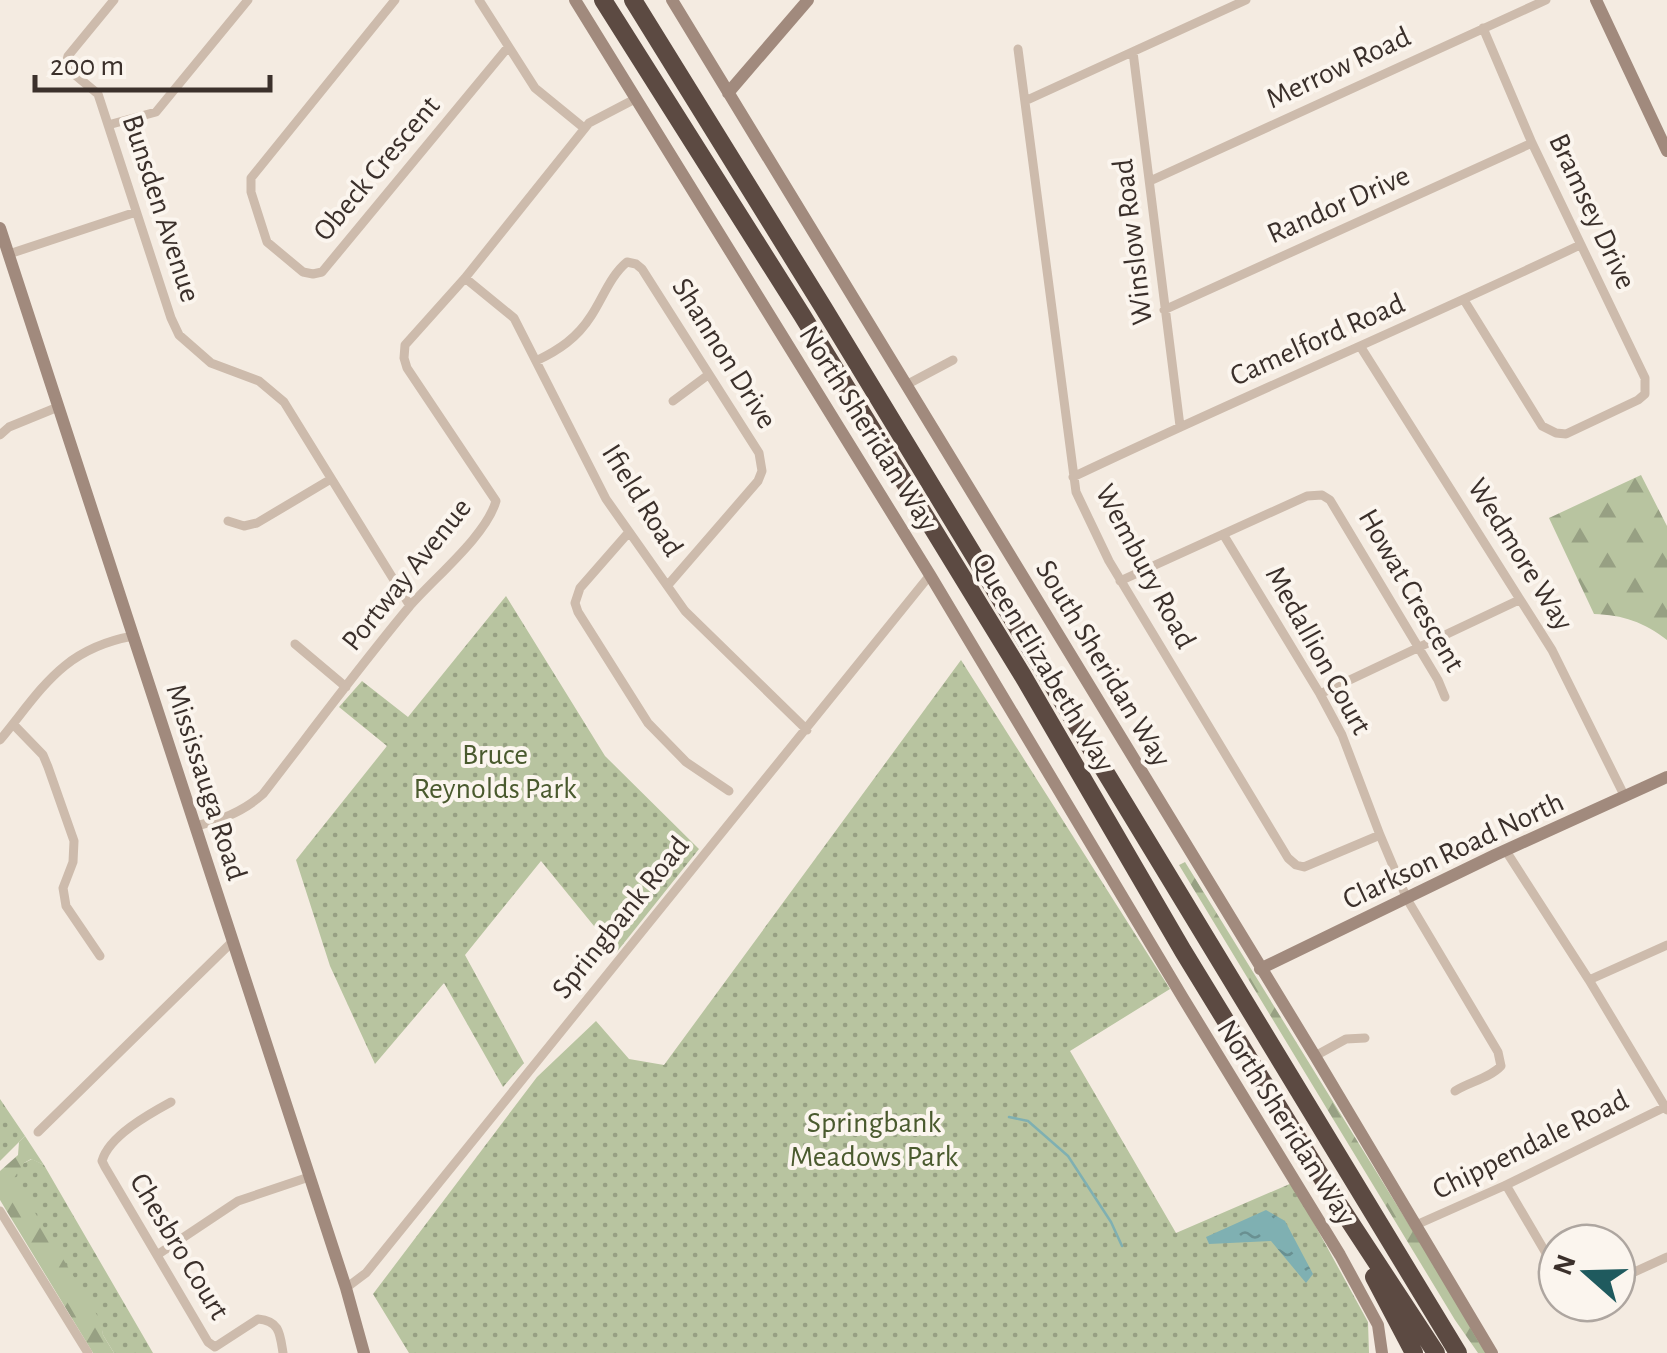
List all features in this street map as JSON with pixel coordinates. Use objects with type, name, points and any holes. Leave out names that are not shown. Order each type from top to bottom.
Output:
[{"type":"highway","name":"Queen Elizabeth Way","points":[[603,0],[1022,676],[1182,951],[1333,1196],[1436,1353]]},
{"type":"highway","name":"Queen Elizabeth Way","points":[[634,0],[1458,1353]]},
{"type":"highway","points":[[1333,1196],[1414,1353]]},
{"type":"highway","points":[[1434,1312],[1468,1353]]},
{"type":"street","name":"Bunsden Avenue","points":[[114,0],[68,56],[66,64],[98,94],[171,318],[180,336],[211,363],[259,381],[284,402],[410,606]]},
{"type":"street","points":[[108,126],[156,112],[248,0]]},
{"type":"street","name":"Obeck Crescent","points":[[396,0],[251,178],[250,192],[267,242],[304,272],[322,272],[508,48]]},
{"type":"street","points":[[479,0],[535,88],[584,128]]},
{"type":"street","name":"North Sheridan Way","points":[[574,0],[930,574],[1340,1255],[1378,1325],[1382,1353]]},
{"type":"street","name":"South Sheridan Way","points":[[672,0],[1492,1353]]},
{"type":"street","points":[[728,93],[808,0]]},
{"type":"street","points":[[1024,102],[1246,0]]},
{"type":"street","name":"Merrow Road","points":[[1150,181],[1546,0]]},
{"type":"street","points":[[1596,0],[1667,151]]},
{"type":"street","name":"Bramsey Drive","points":[[1464,300],[1542,426],[1549,431],[1566,434],[1645,394],[1645,378],[1532,143],[1483,28]]},
{"type":"street","name":"Wembury Road","points":[[1018,48],[1076,492],[1120,581],[1288,858],[1304,867],[1380,835]]},
{"type":"street","name":"Winslow Road","points":[[1133,52],[1180,426]]},
{"type":"street","name":"Portway Avenue","points":[[195,826],[250,806],[262,794],[410,606],[493,513],[496,501],[407,368],[405,345],[465,278],[584,128],[635,99]]},
{"type":"street","name":"Randor Drive","points":[[1164,310],[1532,143]]},
{"type":"street","points":[[9,254],[136,212]]},
{"type":"street","name":"Mississauga Road","points":[[0,228],[364,1353]]},
{"type":"street","name":"Camelford Road","points":[[1073,477],[1580,245]]},
{"type":"street","name":"Shannon Drive","points":[[536,361],[582,329],[612,279],[628,262],[636,264],[759,452],[762,472],[750,492],[668,586]]},
{"type":"street","name":"Ifield Road","points":[[465,278],[514,318],[606,499],[684,611],[807,730]]},
{"type":"street","name":"Wedmore Way","points":[[1360,346],[1552,650],[1625,797]]},
{"type":"street","points":[[906,386],[953,360]]},
{"type":"street","points":[[673,401],[708,375]]},
{"type":"street","points":[[0,435],[58,407]]},
{"type":"street","points":[[228,521],[244,526],[257,523],[331,479]]},
{"type":"street","name":"Howat Crescent","points":[[1120,581],[1308,496],[1322,495],[1330,500],[1445,697]]},
{"type":"street","points":[[629,532],[580,588],[575,603],[578,612],[648,723],[686,762],[729,791]]},
{"type":"street","name":"Medallion Court","points":[[1224,534],[1342,735],[1407,898],[1501,1059],[1496,1071],[1455,1091]]},
{"type":"street","name":"Springbank Road","points":[[346,1288],[366,1273],[930,574]]},
{"type":"street","points":[[1320,694],[1519,600]]},
{"type":"street","points":[[0,740],[50,676],[84,651],[133,636]]},
{"type":"street","points":[[294,644],[346,687]]},
{"type":"street","points":[[13,724],[43,755],[48,767],[74,842],[63,888],[66,906],[100,956]]},
{"type":"street","name":"Clarkson Road North","points":[[1260,970],[1667,778]]},
{"type":"street","points":[[1506,851],[1666,1108]]},
{"type":"street","points":[[38,1132],[232,942]]},
{"type":"street","points":[[1589,980],[1667,946]]},
{"type":"street","points":[[1315,1056],[1346,1039],[1365,1038]]},
{"type":"street","name":"Chesbro Court","points":[[170,1102],[141,1118],[106,1150],[102,1161],[203,1335],[215,1347],[258,1319],[275,1323],[279,1328],[283,1353]]},
{"type":"street","name":"Chippendale Road","points":[[1416,1225],[1666,1108]]},
{"type":"street","points":[[157,1255],[238,1200],[310,1177]]},
{"type":"street","points":[[1506,1185],[1537,1238]]},
{"type":"street","points":[[0,1211],[88,1353]]},
{"type":"street","points":[[1637,1271],[1667,1257]]},
{"type":"green space","points":[[1641,475],[1667,526],[1667,640],[1633,621],[1594,614],[1549,518]]},
{"type":"green space","name":"Bruce Reynolds Park","points":[[506,596],[605,756],[699,849],[616,953],[541,861],[465,955],[524,1063],[503,1087],[444,983],[375,1064],[330,966],[296,860],[387,746],[339,707],[362,681],[408,717]]},
{"type":"green space","name":"Springbank Meadows Park","points":[[961,660],[1170,989],[1070,1051],[1176,1233],[1292,1183],[1368,1322],[1369,1353],[409,1353],[373,1294],[537,1077],[596,1021],[629,1059],[664,1065]]},
{"type":"green space","points":[[1185,862],[1487,1353],[1478,1353],[1455,1320],[1179,865]]},
{"type":"green space","points":[[0,1099],[25,1136],[0,1161]]},
{"type":"green space","points":[[25,1136],[44,1165],[31,1159],[24,1163],[114,1353],[93,1353],[0,1200],[0,1171],[18,1155],[19,1142]]},
{"type":"green space","points":[[32,1159],[44,1165],[153,1353],[114,1353],[103,1335],[100,1320],[14,1178],[24,1163]]},
{"type":"water","points":[[1266,1210],[1285,1221],[1313,1274],[1306,1283],[1271,1241],[1209,1244],[1206,1237]]},
{"type":"waterway","points":[[1009,1117],[1028,1121],[1068,1156],[1122,1246]]}]
